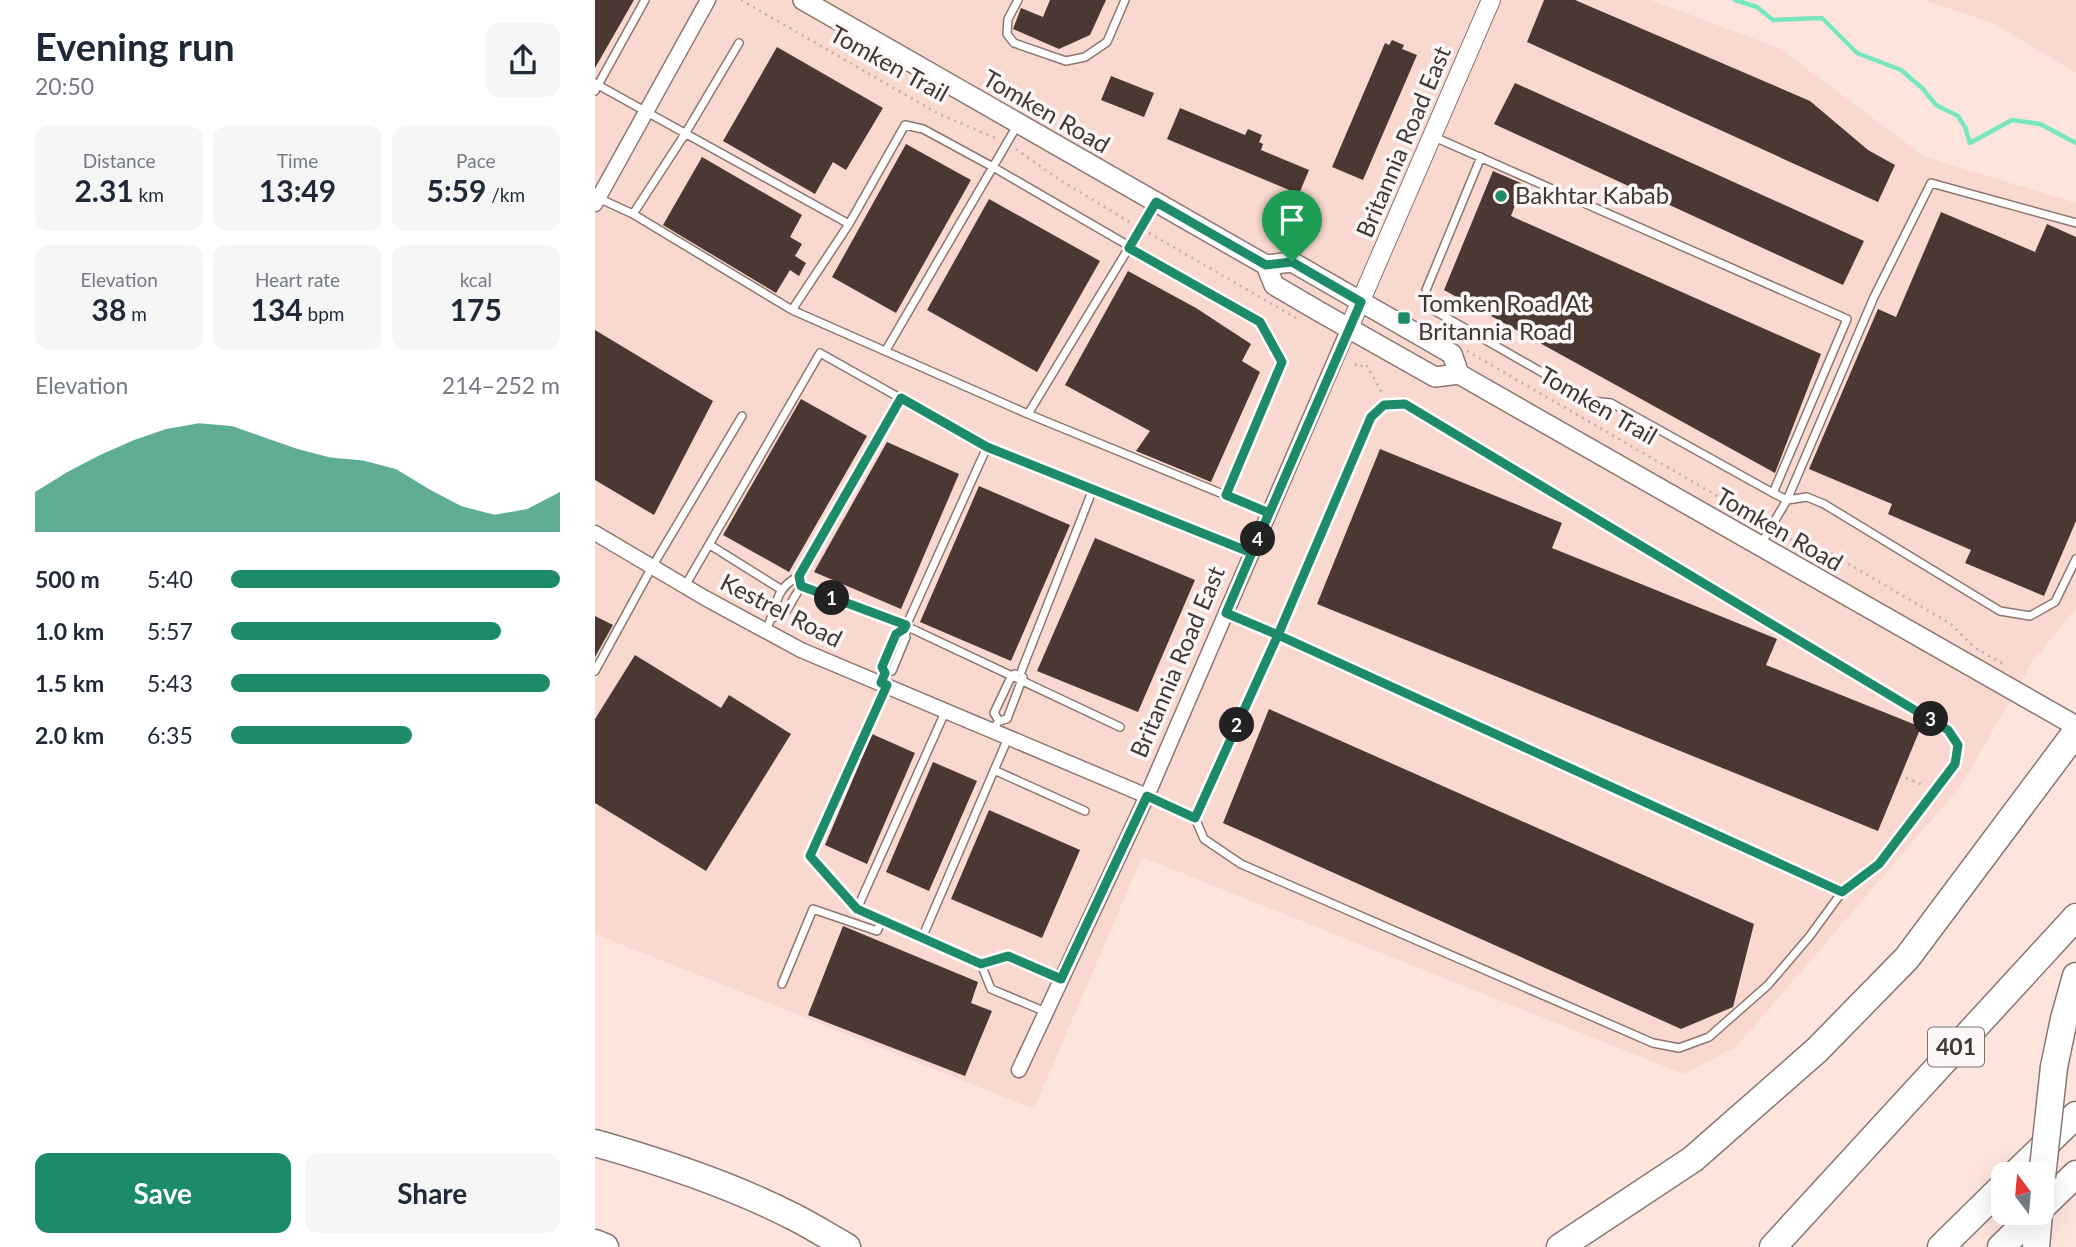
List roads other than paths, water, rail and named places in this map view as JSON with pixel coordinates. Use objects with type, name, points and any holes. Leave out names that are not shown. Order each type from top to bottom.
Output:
[{"type":"highway","points":[[1560,1247],[1693,1159],[1817,1050],[1907,958],[2076,732]]},
{"type":"highway","name":"401","points":[[1773,1247],[2076,917]]},
{"type":"highway","points":[[2044,1162],[2054,1067],[2076,976]]},
{"type":"highway","points":[[2027,1162],[2076,1115]]},
{"type":"highway","points":[[595,1143],[641,1156],[722,1186],[793,1217],[846,1247]]},
{"type":"highway","points":[[2055,1194],[2076,1174]]},
{"type":"highway","points":[[1941,1247],[1991,1198]]},
{"type":"highway","points":[[2001,1247],[2025,1225]]},
{"type":"highway","points":[[2036,1247],[2037,1225]]},
{"type":"highway","points":[[595,1243],[605,1247]]},
{"type":"main road","name":"Tomken Road","points":[[803,0],[1266,265],[1292,262],[1452,354],[1459,374]]},
{"type":"main road","name":"Tomken Road","points":[[1266,265],[1274,285],[1435,377],[1459,374],[2076,726]]},
{"type":"street","points":[[596,200],[708,0]]},
{"type":"street","name":"Britannia Road East","points":[[1019,1070],[1147,796],[1491,0]]},
{"type":"street","name":"Kestrel Road","points":[[595,533],[685,586],[769,624],[801,650],[884,680],[946,710],[996,725],[1009,736],[1147,796]]},
{"type":"lane","points":[[645,0],[596,86],[849,224]]},
{"type":"lane","points":[[1018,0],[1008,19],[1007,34],[1014,43],[1066,61],[1085,57],[1107,42],[1125,0]]},
{"type":"lane","points":[[633,214],[739,43]]},
{"type":"lane","points":[[886,350],[1018,124]]},
{"type":"lane","points":[[792,310],[849,224],[905,125],[923,129],[1260,322],[1282,362],[1226,495]]},
{"type":"lane","points":[[1432,136],[1847,319],[1773,494]]},
{"type":"lane","points":[[1481,157],[1426,290],[1428,300],[1435,311],[1592,401],[1611,403],[1773,494],[1787,500],[1807,497],[1824,504],[2000,611],[2030,616],[2055,602],[2076,559]]},
{"type":"lane","points":[[1759,547],[1787,500],[1874,298],[1931,183],[2076,223]]},
{"type":"lane","points":[[596,200],[633,214],[792,310],[1028,414],[1269,513]]},
{"type":"lane","points":[[1028,414],[1156,202]]},
{"type":"lane","points":[[685,586],[820,354],[987,447],[1252,553]]},
{"type":"lane","points":[[769,624],[773,603],[786,583],[799,576],[901,398]]},
{"type":"lane","points":[[1147,796],[1195,818],[1204,839],[1241,864],[1653,1043],[1679,1048],[1709,1037],[1768,985],[1809,937],[1842,892],[1879,864],[1955,764],[1958,745],[1948,730],[1405,404],[1384,405],[1371,417],[1278,635],[1195,818]]},
{"type":"lane","points":[[595,671],[652,567],[741,416]]},
{"type":"lane","points":[[987,447],[905,627],[896,634],[882,667],[884,680],[810,856],[857,909],[981,964],[1008,956],[1061,979]]},
{"type":"lane","points":[[1021,672],[1012,675],[994,713],[996,725],[1007,719],[1023,681],[1021,672],[1093,489]]},
{"type":"lane","points":[[710,545],[782,590]]},
{"type":"lane","points":[[769,624],[787,610],[801,586],[799,576]]},
{"type":"lane","points":[[801,586],[905,627],[1120,727]]},
{"type":"lane","points":[[1226,613],[1842,892]]},
{"type":"lane","points":[[857,909],[946,710]]},
{"type":"lane","points":[[922,938],[1009,736]]},
{"type":"lane","points":[[994,771],[1085,811]]},
{"type":"lane","points":[[782,984],[813,909],[877,931],[882,920]]},
{"type":"lane","points":[[981,964],[991,989],[1046,1012]]},
{"type":"waterway","points":[[1735,0],[1757,7],[1773,20],[1822,18],[1857,53],[1901,70],[1922,88],[1936,105],[1958,116],[1970,143],[2012,120],[2040,124],[2076,143]]},
{"type":"place","name":"Bakhtar Kabab","points":[[1501,196]]},
{"type":"place","name":"Tomken Road At Britannia Road","points":[[1404,318]]}]
